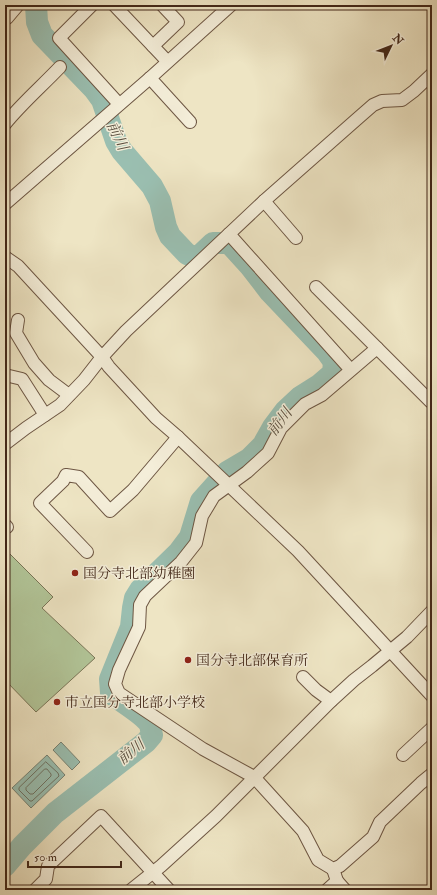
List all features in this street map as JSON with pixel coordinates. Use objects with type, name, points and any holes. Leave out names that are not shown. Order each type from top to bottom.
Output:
[{"type":"street","points":[[5,16],[7,18],[18,5]]},
{"type":"street","points":[[92,5],[59,38],[119,104]]},
{"type":"street","points":[[114,5],[167,61]]},
{"type":"street","points":[[153,46],[178,22],[162,5]]},
{"type":"street","points":[[5,204],[150,78],[167,61],[231,5]]},
{"type":"street","points":[[5,124],[18,108],[27,101],[60,66]]},
{"type":"street","points":[[5,444],[60,405],[84,380],[102,357],[126,331],[264,201],[373,105],[382,101],[402,100],[432,74]]},
{"type":"street","points":[[150,78],[190,122]]},
{"type":"street","points":[[264,201],[296,238]]},
{"type":"street","points":[[229,234],[350,369]]},
{"type":"street","points":[[5,257],[18,266],[156,418],[298,551],[432,696]]},
{"type":"street","points":[[316,287],[432,402]]},
{"type":"street","points":[[18,320],[16,333],[34,363],[49,380],[69,395]]},
{"type":"street","points":[[326,890],[341,885],[333,869],[318,860],[303,831],[254,777],[203,749],[119,693],[115,684],[119,670],[139,627],[140,606],[146,596],[181,562],[196,543],[202,516],[214,496],[268,453],[282,428],[305,404],[322,395],[350,369],[377,348]]},
{"type":"street","points":[[5,375],[22,379],[45,415]]},
{"type":"street","points":[[87,552],[40,503],[63,481],[66,475],[79,477],[110,511],[133,490],[178,437]]},
{"type":"street","points":[[131,890],[154,872],[216,816],[331,701],[354,680],[407,637],[432,611]]},
{"type":"street","points":[[303,677],[316,690],[331,701]]},
{"type":"street","points":[[403,755],[432,728]]},
{"type":"street","points":[[333,869],[340,866],[373,838],[380,822],[432,774]]},
{"type":"street","points":[[35,890],[46,878],[48,866],[101,816],[169,890]]},
{"type":"shaded area","points":[[5,549],[53,597],[42,608],[95,658],[36,712],[5,680]]},
{"type":"water","points":[[61,742],[80,762],[72,770],[53,750]]},
{"type":"water","points":[[47,755],[65,775],[31,808],[12,788]]},
{"type":"waterway","name":"前川","points":[[5,866],[22,846],[55,813],[146,742],[152,735],[150,725],[147,721],[111,693],[110,679],[131,627],[135,598],[140,590],[178,553],[190,537],[201,501],[227,472],[249,459],[263,445],[273,427],[285,411],[300,397],[319,385],[333,373],[334,362],[327,352],[270,292],[250,266],[229,243],[213,243],[197,258],[187,254],[170,236],[166,227],[160,201],[152,186],[122,151],[116,141],[102,100],[94,89],[42,35],[37,22],[36,5]]},
{"type":"place","name":"国分寺北部幼稚園","points":[[75,573]]},
{"type":"place","name":"国分寺北部保育所","points":[[188,660]]},
{"type":"place","name":"市立国分寺北部小学校","points":[[57,702]]}]
